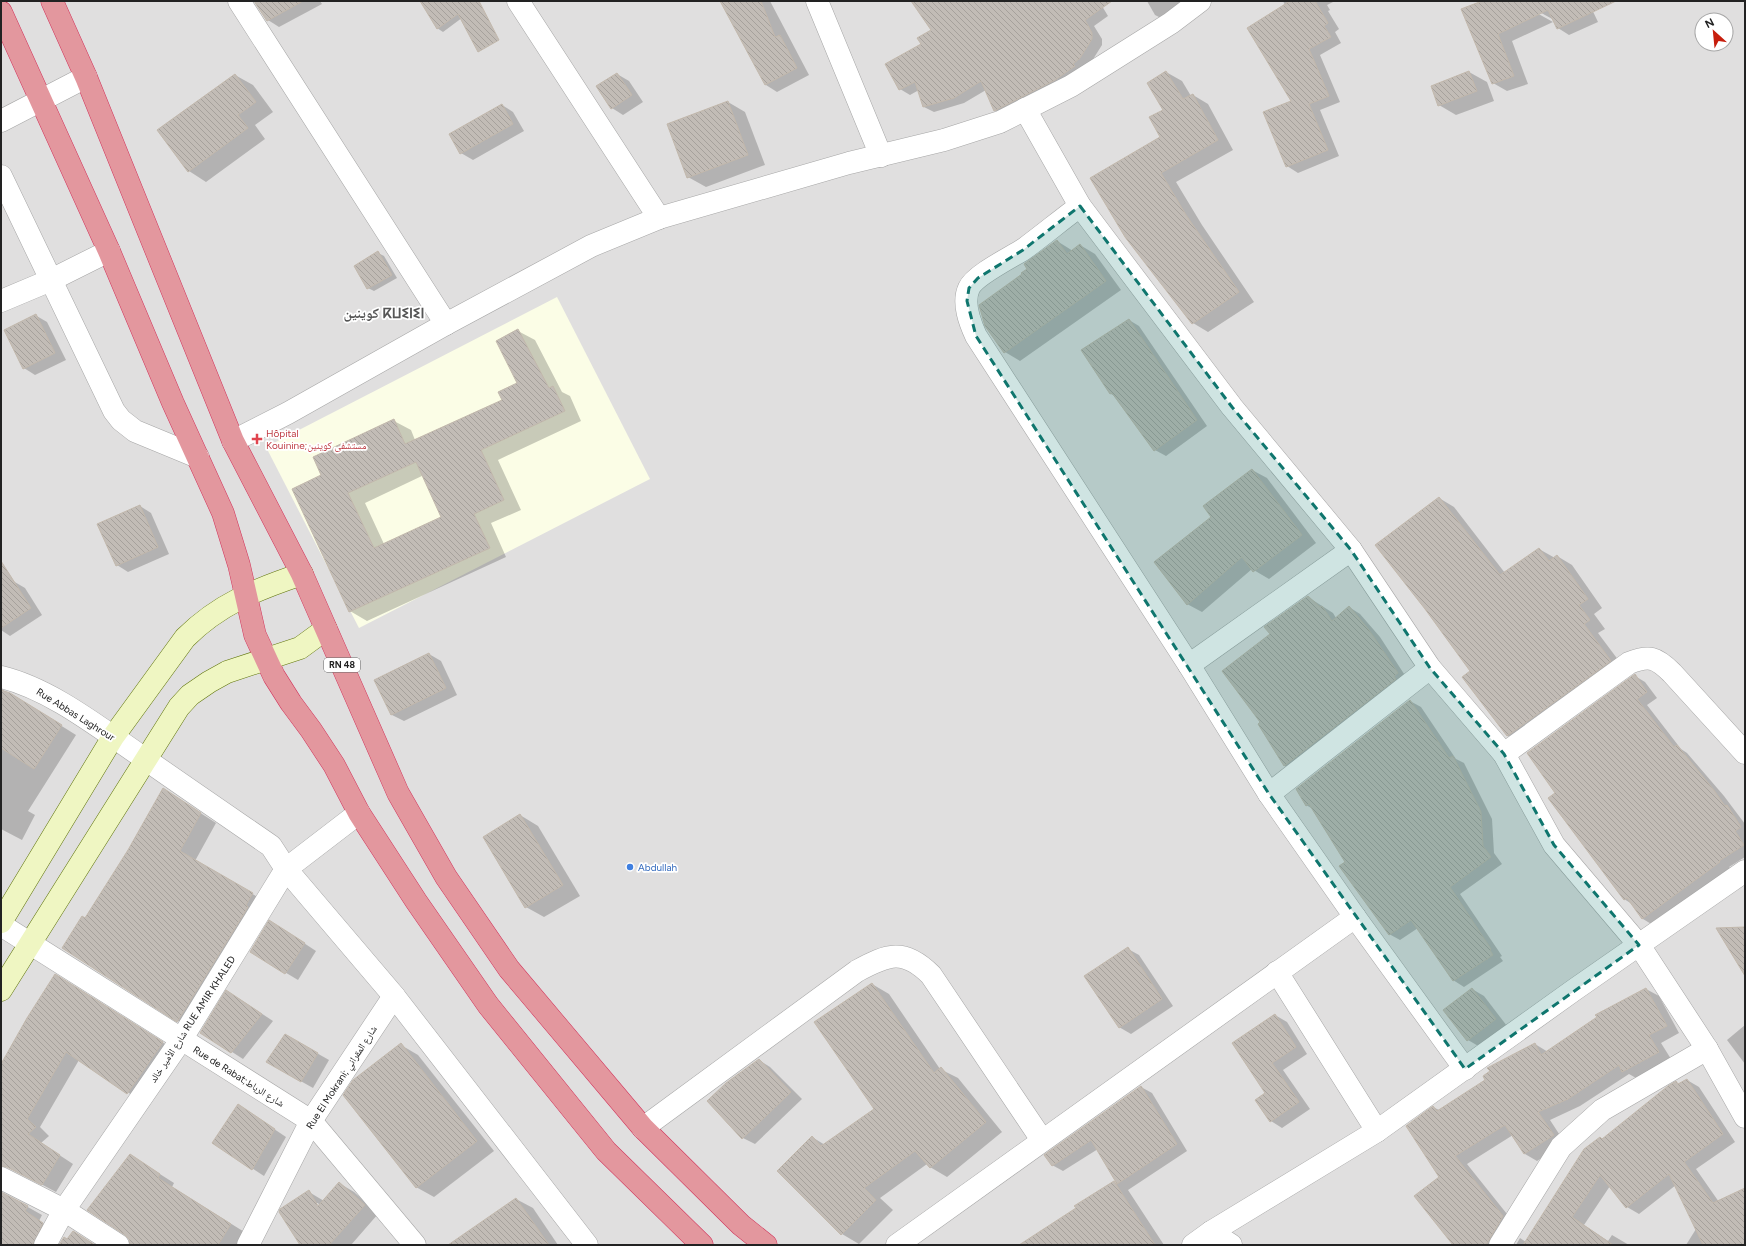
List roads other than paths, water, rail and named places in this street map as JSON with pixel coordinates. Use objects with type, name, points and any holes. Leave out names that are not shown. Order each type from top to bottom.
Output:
[{"type":"highway","name":"RN 48","points":[[52,1],[86,77],[233,441],[302,574],[398,793],[446,877],[509,969],[643,1128],[741,1225],[766,1245]]},
{"type":"highway","points":[[1,12],[109,251],[173,403],[223,513],[239,565],[255,635],[266,660],[291,703],[334,765],[359,813],[416,901],[488,1005],[606,1151],[702,1245]]},
{"type":"main road","points":[[1,923],[113,737],[185,638],[198,625],[217,610],[263,587],[302,574]]},
{"type":"main road","points":[[1,990],[179,707],[190,695],[227,672],[300,648],[326,629]]},
{"type":"street","points":[[239,1],[446,324]]},
{"type":"street","points":[[518,1],[660,218]]},
{"type":"street","points":[[818,1],[881,156]]},
{"type":"street","points":[[233,441],[288,413],[446,324],[591,246],[660,218],[881,156],[944,140],[1000,122],[1071,86],[1171,23],[1200,1]]},
{"type":"street","points":[[1,121],[41,102],[86,77]]},
{"type":"street","points":[[1025,109],[1080,206],[1232,407],[1351,550],[1430,668],[1504,754],[1554,845],[1639,945],[1707,1049],[1743,1109]]},
{"type":"street","points":[[1,176],[114,411],[120,420],[135,431],[198,457]]},
{"type":"street","points":[[1080,206],[1023,250],[978,278],[969,288],[967,301],[969,320],[976,336],[1189,665],[1270,794],[1355,917],[1465,1069]]},
{"type":"street","points":[[1,301],[51,280],[109,251]]},
{"type":"street","points":[[1189,665],[1351,550]]},
{"type":"street","points":[[1504,754],[1628,663],[1648,658],[1662,663],[1745,753]]},
{"type":"street","points":[[1270,794],[1430,668]]},
{"type":"street","name":"Rue Abbas Laghrour","points":[[1,677],[20,682],[46,694],[113,737],[271,846],[286,869],[394,996],[587,1245]]},
{"type":"street","name":"شارع الأمير خالد RUE AMIR KHALED","points":[[45,1245],[64,1210],[181,1040],[286,869],[359,813]]},
{"type":"street","points":[[1193,1245],[1211,1232],[1377,1131],[1574,990],[1745,872]]},
{"type":"street","points":[[898,1245],[1042,1140],[1355,917]]},
{"type":"street","name":"Rue de Rabat;شارع الرباط","points":[[1,923],[181,1040],[311,1121],[415,1245]]},
{"type":"street","points":[[643,1128],[857,971],[869,964],[895,956],[907,957],[919,963],[931,975],[1042,1140]]},
{"type":"street","points":[[1277,972],[1377,1131]]},
{"type":"street","name":"Rue El Mokrani; شارع المقراني","points":[[248,1245],[311,1121],[394,996]]},
{"type":"street","points":[[1500,1245],[1561,1147],[1602,1110],[1707,1049]]},
{"type":"street","points":[[1,1178],[64,1210],[118,1245]]},
{"type":"street","points":[[1211,1232],[1231,1245]]},
{"type":"place","name":"Hôpital Kouinine;مستشفى كوينين","points":[[257,439]]},
{"type":"place","name":"Abdullah","points":[[630,867]]},
{"type":"district","name":"كوينين ⴽⵡⵉⵏⵉⵏ","points":[[384,313]]}]
